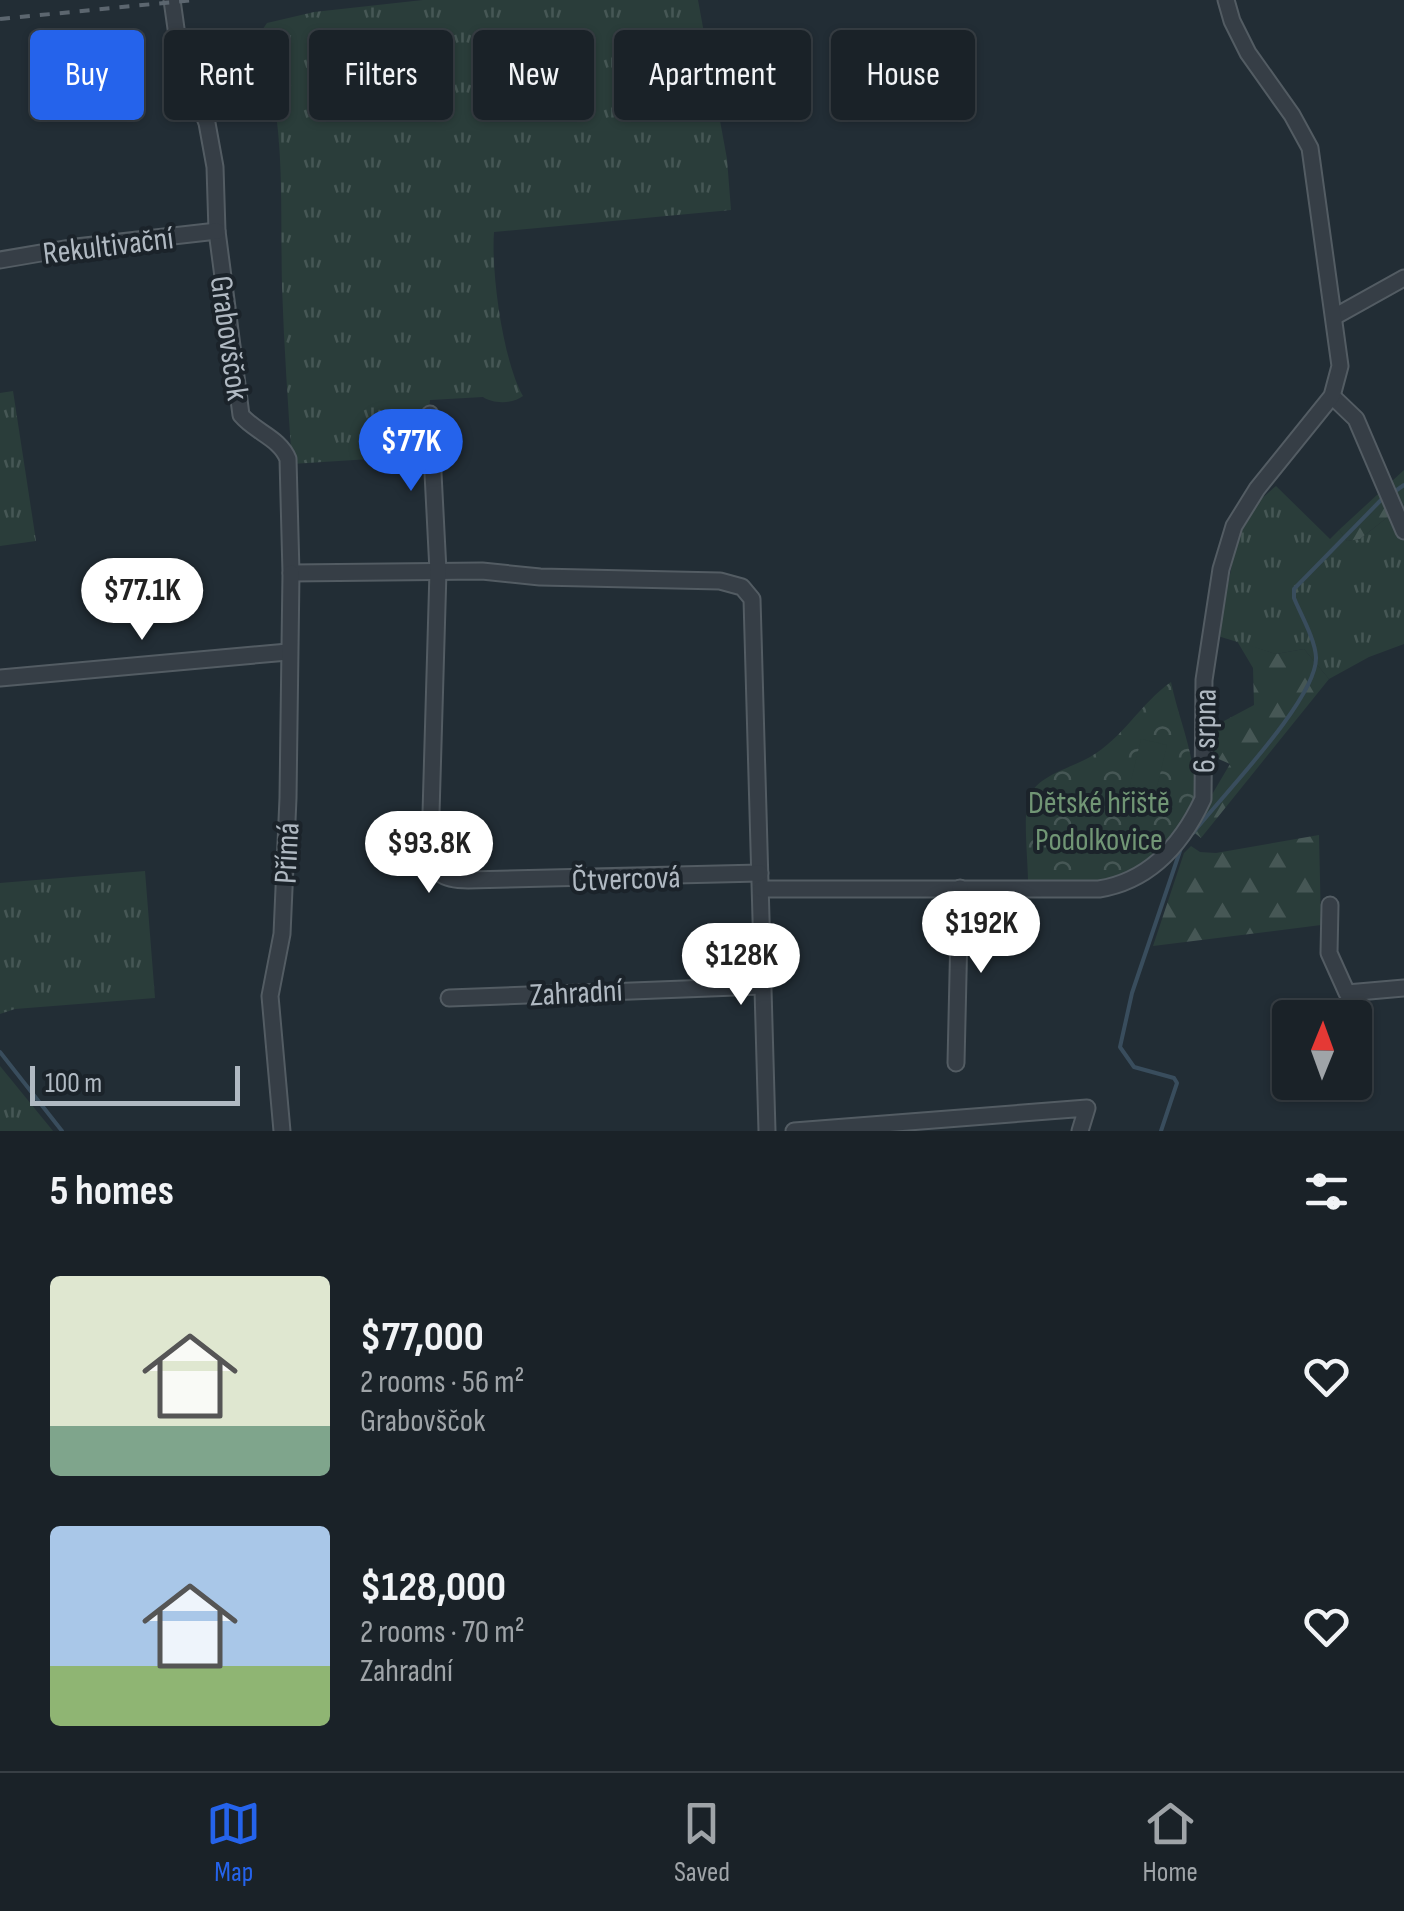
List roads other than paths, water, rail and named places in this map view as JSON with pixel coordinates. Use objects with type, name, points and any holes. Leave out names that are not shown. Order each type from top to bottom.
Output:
[{"type":"street","name":"Grabovščok","points":[[172,0],[179,50],[207,123],[215,166],[216,231],[241,416],[282,446],[288,459],[291,573]]},
{"type":"street","points":[[1226,0],[1248,53],[1310,148],[1340,366],[1332,396],[1356,419],[1404,531]]},
{"type":"street","name":"Rekultivační","points":[[0,260],[216,231]]},
{"type":"street","points":[[1334,317],[1404,278]]},
{"type":"street","name":"6. srpna","points":[[761,881],[1099,889],[1120,885],[1150,869],[1182,835],[1203,800],[1204,680],[1221,569],[1234,526],[1257,489],[1332,396]]},
{"type":"street","points":[[430,414],[438,571]]},
{"type":"street","points":[[291,573],[438,571],[720,582],[742,587],[752,599],[754,626],[768,1131],[776,1131]]},
{"type":"street","name":"Čtvercová","points":[[438,571],[430,848],[438,873],[446,880],[761,881]]},
{"type":"street","name":"Přímá","points":[[282,1131],[270,996],[282,934],[291,573]]},
{"type":"street","points":[[0,678],[288,652]]},
{"type":"street","points":[[956,1063],[960,888]]},
{"type":"street","points":[[1330,905],[1329,953],[1346,993],[1404,988]]},
{"type":"street","name":"Zahradní","points":[[449,998],[762,986]]},
{"type":"street","points":[[794,1131],[1087,1108],[1080,1131]]},
{"type":"waterway","points":[[1394,492],[1404,485]]},
{"type":"waterway","points":[[1193,833],[1285,721],[1312,675],[1315,650],[1294,589],[1381,500]]},
{"type":"waterway","points":[[1161,1131],[1177,1083],[1174,1078],[1134,1067],[1120,1047],[1132,993],[1181,848]]},
{"type":"waterway","points":[[0,1052],[62,1131]]},
{"type":"railway","points":[[0,19],[194,0]]},
{"type":"park label","name":"Dětské hřiště Podolkovice","points":[[1099,820]]}]
